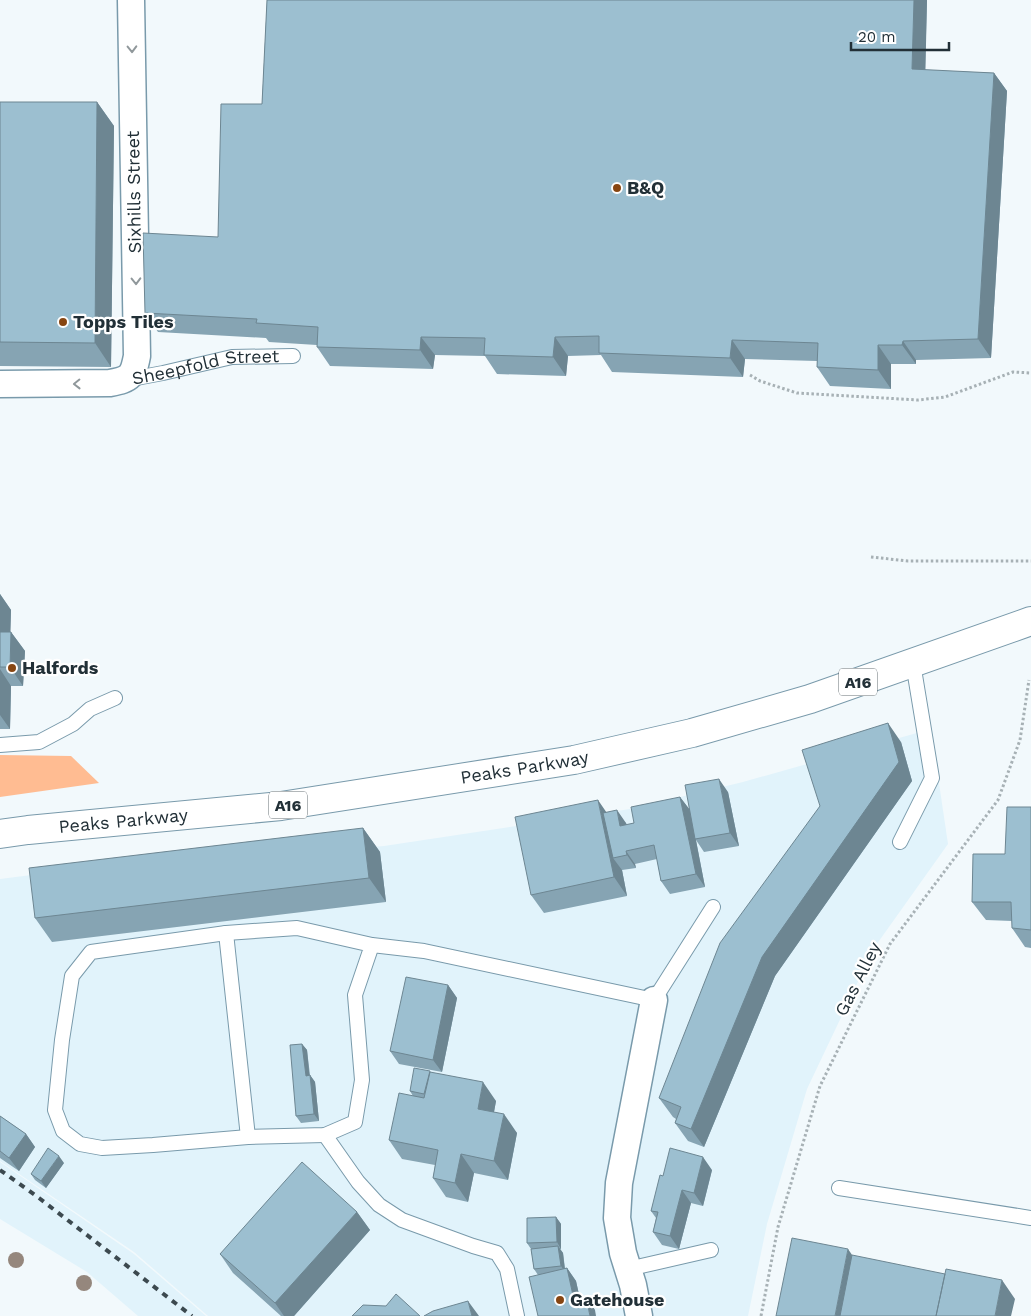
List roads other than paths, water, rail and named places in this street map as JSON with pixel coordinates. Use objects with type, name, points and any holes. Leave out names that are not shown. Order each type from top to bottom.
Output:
[{"type":"highway","name":"Peaks Parkway","points":[[0,834],[281,806],[574,760],[692,733],[810,699],[1031,622]]},
{"type":"street","name":"Sixhills Street","points":[[125,380],[134,370],[137,356],[131,0]]},
{"type":"street","name":"Sheepfold Street","points":[[0,384],[110,383],[125,380]]},
{"type":"street","points":[[639,1316],[633,1285],[623,1253],[617,1218],[619,1183],[654,1000]]},
{"type":"lane","name":"Sheepfold Street","points":[[125,380],[232,357],[293,356]]},
{"type":"lane","points":[[900,842],[932,778],[913,663]]},
{"type":"lane","points":[[0,745],[39,742],[73,724],[90,709],[115,698]]},
{"type":"lane","points":[[372,945],[355,995],[362,1080],[355,1122],[325,1135],[248,1137],[102,1148],[80,1144],[63,1131],[55,1110],[62,1040],[72,976],[91,952],[226,933],[297,928],[372,945],[424,952],[654,1000],[713,907]]},
{"type":"lane","points":[[226,933],[248,1137]]},
{"type":"lane","points":[[325,1135],[358,1182],[380,1205],[402,1220],[497,1253],[507,1269],[517,1316]]},
{"type":"lane","points":[[839,1188],[1031,1218]]},
{"type":"lane","points":[[628,1269],[711,1250]]},
{"type":"railway","points":[[0,1170],[192,1316]]},
{"type":"place","name":"B&Q","points":[[617,188]]},
{"type":"place","name":"Topps Tiles","points":[[63,322]]},
{"type":"place","name":"Halfords","points":[[12,668]]},
{"type":"place","name":"Gatehouse","points":[[560,1300]]}]
